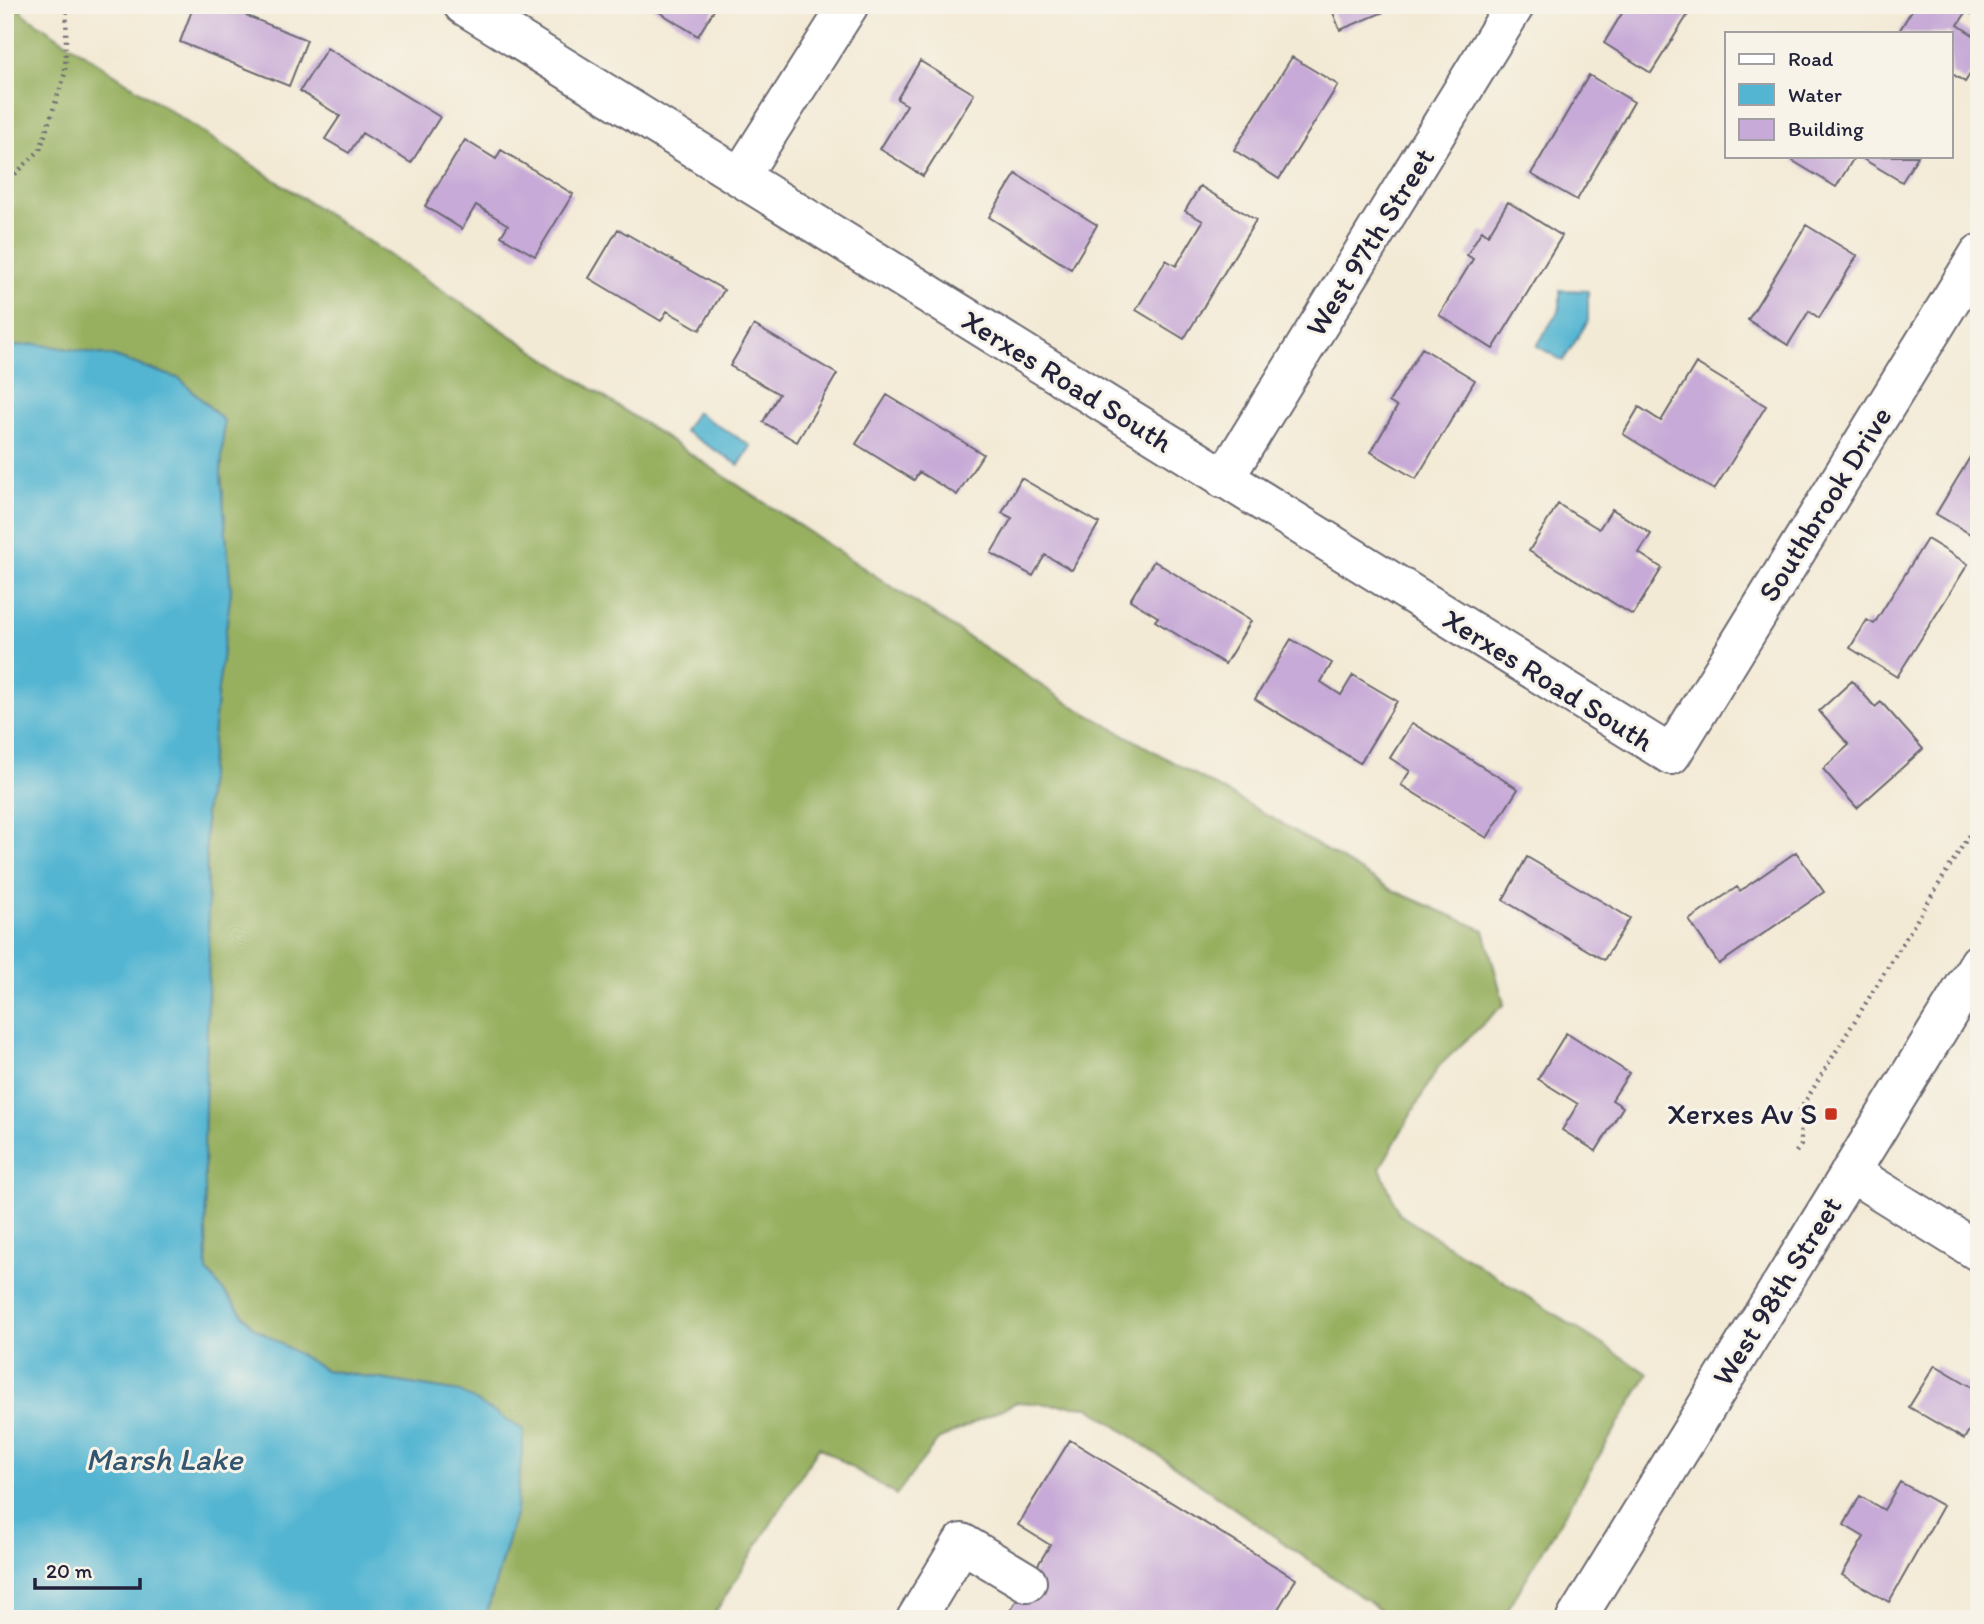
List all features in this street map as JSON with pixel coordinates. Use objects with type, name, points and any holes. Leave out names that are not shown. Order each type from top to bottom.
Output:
[{"type":"street","name":"Xerxes Road South","points":[[463,5],[1671,755]]},
{"type":"street","points":[[740,177],[849,5]]},
{"type":"street","name":"West 97th Street","points":[[1224,479],[1515,5]]},
{"type":"street","name":"Southbrook Drive","points":[[1671,755],[1979,254]]},
{"type":"street","name":"West 98th Street","points":[[1576,1619],[1979,963]]},
{"type":"street","points":[[1850,1172],[1979,1252]]},
{"type":"street","points":[[916,1619],[962,1543],[1027,1582]]},
{"type":"path","points":[[5,184],[40,150],[65,73],[66,5]]},
{"type":"path","points":[[1796,1152],[1801,1145],[1800,1110],[1979,819]]},
{"type":"green space","points":[[5,5],[20,5],[22,13],[1068,703],[1276,820],[1392,890],[1484,930],[1504,1004],[1439,1066],[1380,1168],[1399,1214],[1648,1374],[1502,1619],[1393,1619],[1089,1407],[1017,1402],[938,1440],[896,1495],[819,1447],[711,1619],[485,1619],[516,1511],[459,1392],[325,1370],[253,1327],[207,1271],[204,1147],[209,949],[205,814],[231,591],[221,474],[224,421],[180,379],[112,356],[37,344],[5,347]]},
{"type":"water","points":[[1560,290],[1588,291],[1588,321],[1563,361],[1537,346],[1560,308]]},
{"type":"water","name":"Marsh Lake","points":[[37,344],[112,356],[180,379],[224,421],[221,474],[231,591],[205,814],[209,949],[204,1147],[207,1271],[253,1327],[325,1370],[460,1392],[524,1430],[516,1511],[485,1619],[5,1619],[5,347]]},
{"type":"water","points":[[696,412],[751,446],[739,465],[684,431]]},
{"type":"building","points":[[194,5],[220,5],[307,40],[289,86],[180,42]]},
{"type":"building","points":[[648,5],[717,5],[698,36]]},
{"type":"building","points":[[1330,5],[1382,5],[1384,12],[1340,30]]},
{"type":"building","points":[[1627,5],[1694,5],[1651,73],[1604,43]]},
{"type":"building","points":[[1915,5],[1979,5],[1979,19],[1967,11],[1958,25],[1979,39],[1979,60],[1965,82],[1952,74],[1952,32],[1899,32]]},
{"type":"building","points":[[327,48],[440,117],[411,163],[362,133],[349,153],[325,139],[340,116],[300,91]]},
{"type":"building","points":[[1292,57],[1338,85],[1279,179],[1234,150]]},
{"type":"building","points":[[920,61],[974,94],[923,176],[880,149],[907,105],[897,99]]},
{"type":"building","points":[[1589,75],[1634,102],[1577,200],[1531,174]]},
{"type":"building","points":[[465,140],[496,159],[501,150],[573,194],[535,256],[501,236],[508,225],[476,205],[462,229],[425,206]]},
{"type":"building","points":[[1795,158],[1854,158],[1836,187],[1793,161]]},
{"type":"building","points":[[1861,158],[1917,158],[1902,182]]},
{"type":"building","points":[[1016,174],[1097,225],[1071,269],[989,217]]},
{"type":"building","points":[[1200,186],[1256,220],[1184,339],[1136,310],[1166,260],[1176,266],[1203,221],[1185,211]]},
{"type":"building","points":[[1508,202],[1562,236],[1493,349],[1439,315],[1473,259],[1467,255],[1482,230],[1488,235]]},
{"type":"building","points":[[1806,225],[1857,256],[1819,318],[1809,311],[1788,345],[1748,320]]},
{"type":"building","points":[[618,229],[724,290],[700,330],[667,311],[661,321],[589,278]]},
{"type":"building","points":[[754,325],[837,374],[797,442],[763,422],[779,394],[730,366]]},
{"type":"building","points":[[1422,348],[1475,380],[1416,479],[1371,452],[1397,407],[1389,402]]},
{"type":"building","points":[[1696,363],[1766,406],[1714,490],[1623,434],[1639,407],[1661,421]]},
{"type":"building","points":[[887,395],[983,454],[957,495],[919,472],[914,480],[856,444]]},
{"type":"building","points":[[1979,442],[1979,539],[1936,514]]},
{"type":"building","points":[[1021,478],[1099,523],[1072,570],[1045,555],[1033,576],[991,553],[1012,518],[1002,513]]},
{"type":"building","points":[[1558,504],[1599,529],[1612,509],[1651,534],[1639,553],[1662,568],[1633,615],[1529,551]]},
{"type":"building","points":[[1927,539],[1968,564],[1897,677],[1850,648],[1867,620],[1874,624]]},
{"type":"building","points":[[1154,561],[1251,621],[1225,664],[1155,621],[1158,617],[1130,600]]},
{"type":"building","points":[[1291,639],[1332,663],[1321,682],[1341,695],[1353,675],[1397,701],[1360,763],[1255,699]]},
{"type":"building","points":[[1852,681],[1875,707],[1881,702],[1923,749],[1857,808],[1823,769],[1849,745],[1819,711]]},
{"type":"building","points":[[1412,723],[1518,789],[1487,838],[1401,785],[1410,771],[1390,758]]},
{"type":"building","points":[[1796,852],[1824,892],[1719,964],[1689,920],[1737,887],[1740,891]]},
{"type":"building","points":[[1527,857],[1630,918],[1604,960],[1503,900]]},
{"type":"building","points":[[1566,1033],[1629,1073],[1612,1100],[1623,1107],[1596,1151],[1562,1130],[1578,1104],[1538,1079]]},
{"type":"building","points":[[1935,1365],[1979,1391],[1979,1414],[1964,1439],[1909,1407]]},
{"type":"building","points":[[1070,1440],[1296,1579],[1272,1619],[1005,1619],[1050,1545],[1018,1525]]},
{"type":"building","points":[[1900,1482],[1943,1506],[1889,1602],[1842,1575],[1864,1537],[1844,1525],[1860,1496],[1884,1510]]},
{"type":"place","name":"Xerxes Av S","points":[[1831,1114]]}]
